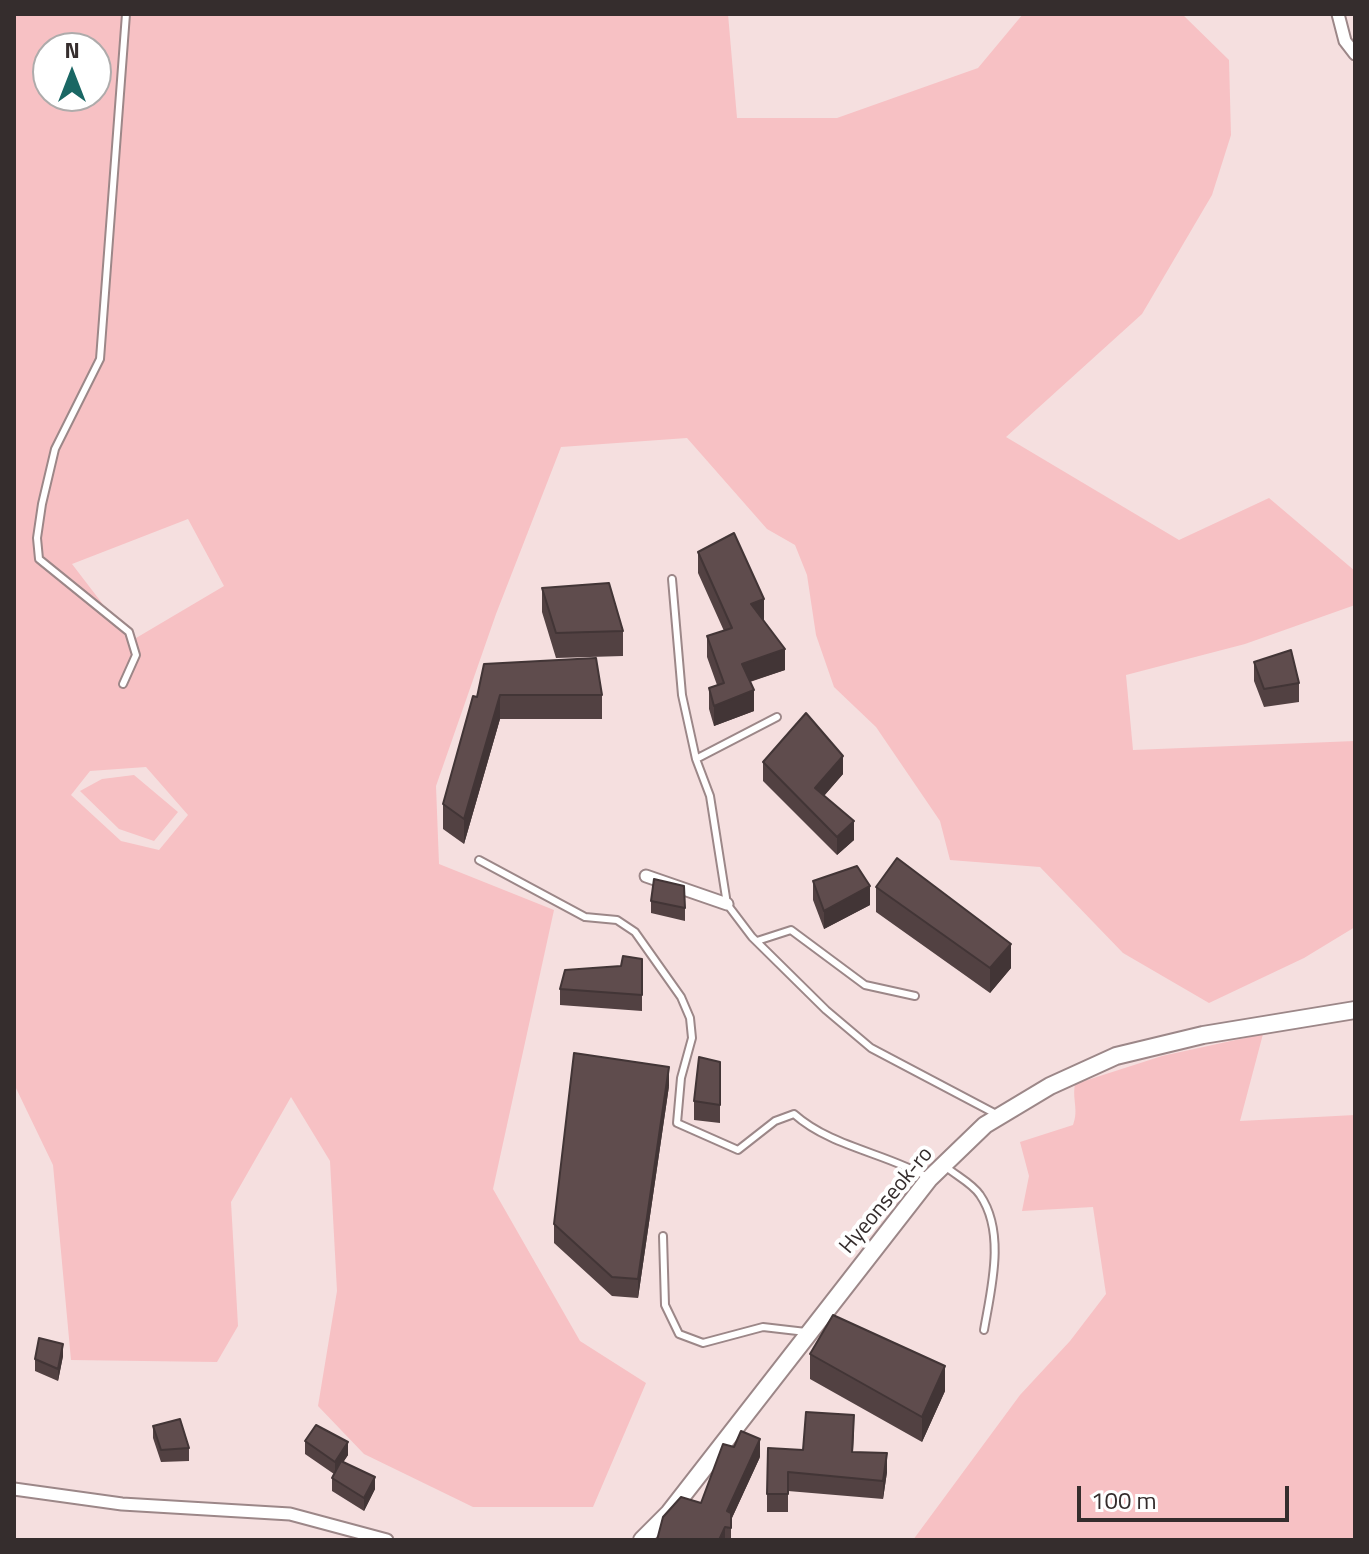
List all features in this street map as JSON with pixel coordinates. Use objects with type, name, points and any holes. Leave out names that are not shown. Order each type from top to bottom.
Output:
[{"type":"street","points":[[1338,14],[1345,41],[1355,54]]},
{"type":"street","points":[[646,876],[727,904]]},
{"type":"street","name":"Hyeonseok-ro","points":[[642,1540],[669,1513],[929,1179],[985,1125],[1050,1086],[1116,1056],[1203,1035],[1355,1010]]},
{"type":"street","points":[[14,1489],[122,1504],[290,1514],[387,1540]]},
{"type":"lane","points":[[123,684],[136,655],[129,632],[39,559],[37,538],[55,449],[100,359],[126,14]]},
{"type":"lane","points":[[672,579],[682,695],[696,759],[710,796],[727,904],[757,941],[826,1010],[871,1048],[1000,1116]]},
{"type":"lane","points":[[696,759],[777,717]]},
{"type":"lane","points":[[479,860],[585,917],[617,920],[635,932],[681,997],[690,1018],[692,1038],[681,1078],[677,1123],[738,1150],[775,1121],[794,1114],[812,1131],[905,1164],[929,1179]]},
{"type":"lane","points":[[757,941],[791,930],[865,985],[915,996]]},
{"type":"lane","points":[[943,1165],[979,1193],[992,1219],[993,1275],[984,1330]]},
{"type":"lane","points":[[663,1236],[665,1305],[679,1334],[703,1343],[763,1327],[810,1332]]},
{"type":"shaded area","points":[[14,14],[728,14],[737,118],[837,118],[978,68],[1023,14],[1182,14],[1229,60],[1231,135],[1212,195],[1142,314],[1006,437],[1179,540],[1269,498],[1355,571],[1355,605],[1245,644],[1126,675],[1133,750],[1355,741],[1355,927],[1304,958],[1209,1003],[1123,953],[1040,867],[950,860],[940,821],[876,727],[834,687],[816,635],[807,575],[795,545],[767,529],[687,438],[561,447],[496,614],[436,786],[439,864],[554,910],[493,1189],[580,1341],[646,1383],[593,1507],[473,1507],[364,1454],[318,1406],[337,1291],[330,1161],[291,1097],[231,1202],[238,1326],[217,1362],[71,1360],[53,1165],[14,1084]],"holes":[[[188,519],[224,586],[131,641],[72,564]],[[146,767],[188,815],[159,850],[121,841],[71,795],[90,771]]]},
{"type":"shaded area","points":[[134,775],[178,812],[154,841],[119,829],[80,791],[102,779]]},
{"type":"shaded area","points":[[1263,1034],[1240,1121],[1355,1115],[1355,1540],[913,1540],[1020,1395],[1070,1341],[1106,1294],[1093,1207],[1022,1211],[1029,1176],[1020,1142],[1073,1125],[1075,1084],[1162,1056]]},
{"type":"building","points":[[734,533],[764,599],[751,604],[785,649],[742,664],[754,690],[714,706],[709,688],[724,683],[707,636],[732,628],[698,552]]},
{"type":"building","points":[[609,583],[623,631],[556,633],[542,588]]},
{"type":"building","points":[[1291,650],[1299,683],[1264,689],[1254,662]]},
{"type":"building","points":[[596,658],[602,695],[500,695],[464,819],[443,804],[473,696],[477,697],[484,664]]},
{"type":"building","points":[[806,713],[843,756],[815,788],[854,821],[837,837],[763,762]]},
{"type":"building","points":[[897,858],[1011,944],[990,968],[876,887]]},
{"type":"building","points":[[857,866],[870,886],[824,911],[813,881]]},
{"type":"building","points":[[654,879],[684,886],[685,908],[651,901]]},
{"type":"building","points":[[623,956],[642,959],[642,995],[560,989],[565,970],[621,966]]},
{"type":"building","points":[[574,1053],[669,1067],[638,1279],[612,1277],[554,1224]]},
{"type":"building","points":[[699,1057],[720,1062],[720,1105],[694,1101]]},
{"type":"building","points":[[833,1315],[945,1366],[922,1417],[810,1354]]},
{"type":"building","points":[[39,1338],[63,1344],[58,1369],[35,1359]]},
{"type":"building","points":[[806,1412],[854,1415],[852,1452],[887,1453],[883,1481],[788,1472],[788,1494],[767,1494],[768,1448],[803,1450]]},
{"type":"building","points":[[180,1419],[189,1448],[161,1450],[153,1426]]},
{"type":"building","points":[[316,1425],[348,1442],[335,1462],[305,1441]]},
{"type":"building","points":[[741,1431],[760,1439],[727,1511],[731,1513],[731,1528],[725,1527],[719,1540],[657,1540],[663,1517],[681,1497],[701,1503],[723,1444],[734,1447]]},
{"type":"building","points":[[341,1461],[375,1477],[364,1498],[332,1478]]}]
